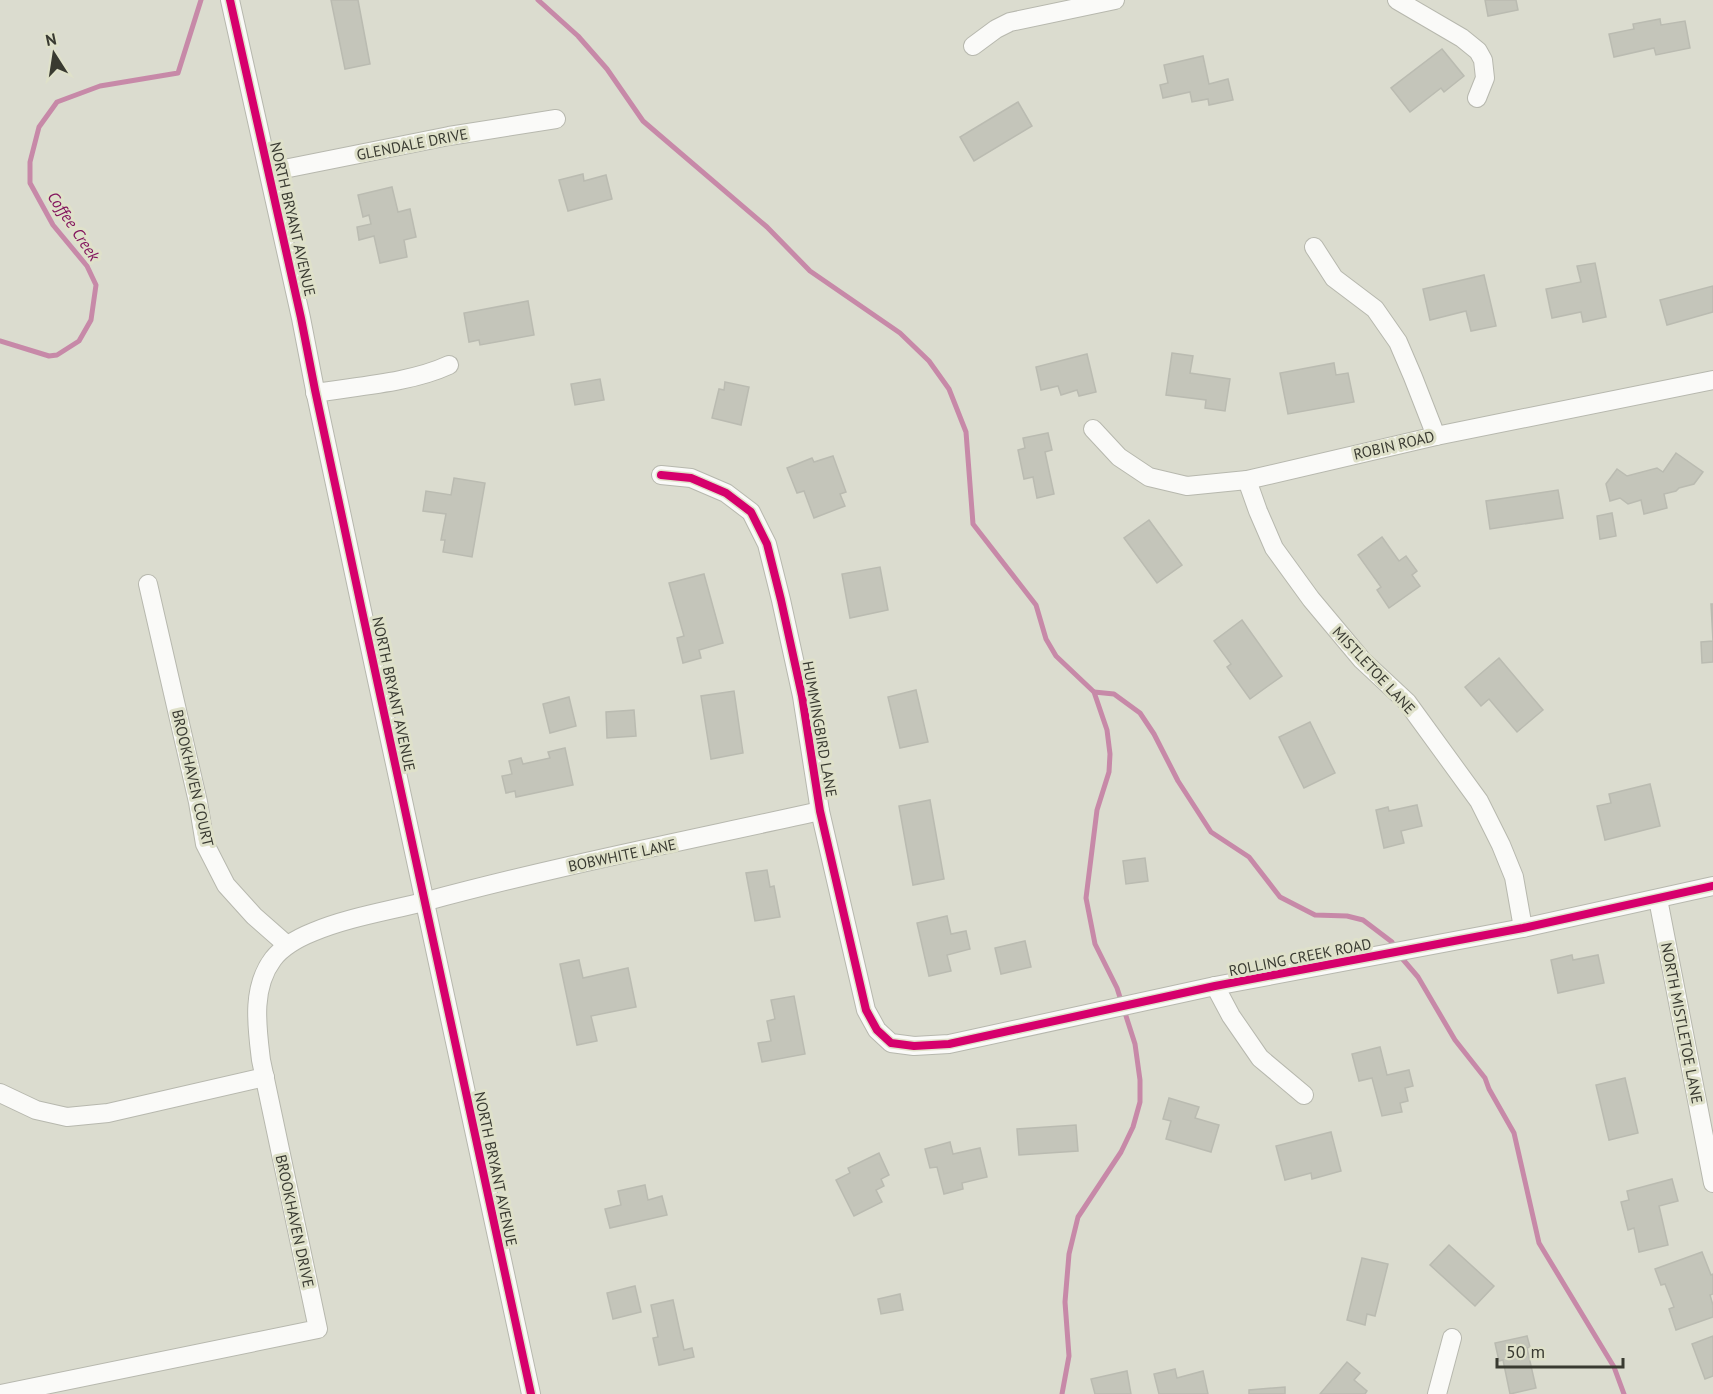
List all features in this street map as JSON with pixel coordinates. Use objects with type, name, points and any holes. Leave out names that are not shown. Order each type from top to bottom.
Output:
[{"type":"street","name":"NORTH BRYANT AVENUE","points":[[230,0],[302,318],[315,393],[531,1394]]},
{"type":"street","points":[[973,46],[1010,22],[1115,0]]},
{"type":"street","points":[[1397,0],[1462,38],[1478,51],[1483,60],[1485,78],[1477,98]]},
{"type":"street","name":"GLENDALE DRIVE","points":[[269,172],[449,136],[556,119]]},
{"type":"street","points":[[1314,247],[1334,278],[1375,309],[1398,342],[1436,436]]},
{"type":"street","points":[[315,393],[406,379],[435,372],[449,365]]},
{"type":"street","name":"ROBIN ROAD","points":[[1093,429],[1119,457],[1149,477],[1187,486],[1247,480],[1436,436],[1713,380]]},
{"type":"street","name":"HUMMINGBIRD LANE","points":[[661,475],[691,478],[726,493],[751,512],[767,544],[802,696],[820,811],[866,1010],[877,1030],[891,1043]]},
{"type":"street","name":"MISTLETOE LANE","points":[[1247,480],[1274,548],[1311,599],[1362,660],[1407,702],[1479,801],[1514,877],[1523,928]]},
{"type":"street","name":"BROOKHAVEN COURT","points":[[148,584],[206,844],[226,885],[254,916],[287,945]]},
{"type":"street","name":"BOBWHITE LANE","points":[[426,901],[487,885],[820,811]]},
{"type":"street","name":"ROLLING CREEK ROAD","points":[[891,1043],[914,1046],[950,1044],[1215,986],[1523,928],[1713,886]]},
{"type":"street","name":"NORTH MISTLETOE LANE","points":[[1658,899],[1713,1183]]},
{"type":"street","name":"BROOKHAVEN DRIVE","points":[[1,1394],[318,1329],[261,1060],[257,1021],[259,987],[272,960],[287,945],[333,925],[426,901]]},
{"type":"street","points":[[1215,986],[1231,1016],[1260,1058],[1304,1095]]},
{"type":"street","points":[[0,1093],[36,1110],[67,1117],[108,1113],[265,1077]]},
{"type":"street","points":[[1437,1394],[1452,1338]]},
{"type":"building","points":[[331,0],[358,0],[370,64],[345,69]]},
{"type":"building","points":[[1485,0],[1516,0],[1518,10],[1488,16]]},
{"type":"building","points":[[1660,19],[1661,25],[1685,21],[1690,48],[1656,55],[1654,48],[1614,57],[1609,34],[1634,29],[1633,24]]},
{"type":"building","points":[[1442,49],[1464,76],[1444,92],[1441,88],[1410,112],[1391,88]]},
{"type":"building","points":[[1203,56],[1209,84],[1228,79],[1233,100],[1209,105],[1208,99],[1192,102],[1190,92],[1163,98],[1160,85],[1168,83],[1164,65]]},
{"type":"building","points":[[1018,102],[1032,126],[974,161],[960,137]]},
{"type":"building","points":[[583,174],[584,181],[606,175],[612,199],[568,211],[559,180]]},
{"type":"building","points":[[392,187],[398,212],[410,209],[416,237],[404,240],[407,257],[380,263],[374,236],[359,240],[357,227],[371,224],[369,215],[363,217],[358,195]]},
{"type":"building","points":[[1595,263],[1606,317],[1583,322],[1581,312],[1552,318],[1546,289],[1581,282],[1577,266]]},
{"type":"building","points":[[1484,275],[1496,326],[1471,331],[1466,311],[1430,320],[1423,289]]},
{"type":"building","points":[[1713,286],[1713,312],[1667,325],[1660,300]]},
{"type":"building","points":[[528,301],[534,335],[480,345],[479,340],[469,342],[464,313]]},
{"type":"building","points":[[1172,353],[1193,356],[1190,373],[1230,379],[1225,411],[1205,408],[1206,400],[1166,395]]},
{"type":"building","points":[[1087,354],[1096,392],[1079,396],[1077,390],[1061,395],[1058,386],[1041,390],[1036,367]]},
{"type":"building","points":[[1334,363],[1336,375],[1348,373],[1354,402],[1288,414],[1280,373]]},
{"type":"building","points":[[600,379],[604,400],[575,405],[571,384]]},
{"type":"building","points":[[725,382],[749,387],[741,425],[712,418],[719,389],[724,390]]},
{"type":"building","points":[[1048,433],[1052,450],[1045,452],[1054,494],[1037,498],[1033,477],[1024,479],[1018,450],[1025,448],[1023,438]]},
{"type":"building","points":[[1676,453],[1703,472],[1694,484],[1664,494],[1667,508],[1644,514],[1641,500],[1628,504],[1620,498],[1610,501],[1606,484],[1617,469],[1627,476],[1657,468],[1663,472]]},
{"type":"building","points":[[833,456],[846,492],[840,494],[845,506],[814,518],[804,491],[797,493],[787,468],[812,458],[814,462]]},
{"type":"building","points":[[454,478],[485,483],[472,557],[443,552],[445,540],[441,540],[446,514],[423,511],[426,491],[451,495]]},
{"type":"building","points":[[1558,490],[1563,518],[1490,529],[1486,501]]},
{"type":"building","points":[[1612,513],[1616,536],[1600,539],[1597,516]]},
{"type":"building","points":[[1149,520],[1182,565],[1157,583],[1124,538]]},
{"type":"building","points":[[1382,537],[1399,561],[1406,556],[1417,571],[1412,575],[1420,586],[1389,608],[1377,590],[1381,587],[1358,555]]},
{"type":"building","points":[[880,567],[888,610],[850,618],[842,574]]},
{"type":"building","points":[[704,574],[723,643],[699,650],[701,658],[683,663],[677,638],[684,636],[669,583]]},
{"type":"building","points":[[1711,604],[1713,604],[1713,641]]},
{"type":"building","points":[[1242,620],[1282,676],[1250,699],[1227,667],[1231,664],[1214,641]]},
{"type":"building","points":[[1713,641],[1713,662],[1702,663],[1701,642]]},
{"type":"building","points":[[1499,658],[1543,710],[1517,732],[1489,699],[1481,706],[1465,687]]},
{"type":"building","points":[[916,690],[928,742],[900,748],[888,697]]},
{"type":"building","points":[[734,691],[743,753],[711,759],[701,696]]},
{"type":"building","points":[[569,697],[576,726],[550,733],[543,704]]},
{"type":"building","points":[[634,710],[636,736],[607,738],[606,712]]},
{"type":"building","points":[[1310,722],[1335,773],[1304,788],[1279,737]]},
{"type":"building","points":[[565,748],[573,785],[516,797],[515,791],[506,793],[502,776],[512,774],[509,761],[521,758],[523,764],[550,758],[548,752]]},
{"type":"building","points":[[1650,784],[1660,826],[1605,840],[1597,806],[1611,803],[1609,794]]},
{"type":"building","points":[[930,800],[944,879],[913,885],[899,806]]},
{"type":"building","points":[[1417,805],[1422,826],[1401,831],[1404,843],[1384,848],[1376,810],[1388,807],[1389,811]]},
{"type":"building","points":[[1145,858],[1148,881],[1126,884],[1123,861]]},
{"type":"building","points":[[767,870],[770,887],[774,886],[780,917],[755,921],[746,873]]},
{"type":"building","points":[[947,916],[951,934],[966,931],[970,949],[947,955],[951,971],[929,976],[917,923]]},
{"type":"building","points":[[1025,941],[1031,967],[1001,974],[995,948]]},
{"type":"building","points":[[1572,955],[1573,960],[1598,955],[1604,983],[1558,993],[1551,960]]},
{"type":"building","points":[[579,960],[583,978],[628,968],[636,1007],[591,1016],[597,1041],[577,1045],[560,964]]},
{"type":"building","points":[[794,996],[805,1054],[762,1062],[758,1043],[771,1041],[767,1021],[775,1019],[771,1000]]},
{"type":"building","points":[[1380,1047],[1387,1075],[1409,1070],[1413,1086],[1405,1088],[1408,1101],[1400,1103],[1402,1112],[1382,1116],[1372,1078],[1359,1081],[1352,1054]]},
{"type":"building","points":[[1625,1078],[1638,1133],[1609,1140],[1596,1085]]},
{"type":"building","points":[[1169,1098],[1199,1107],[1195,1118],[1219,1125],[1211,1152],[1166,1139],[1171,1121],[1163,1119]]},
{"type":"building","points":[[1076,1125],[1078,1151],[1019,1155],[1017,1129]]},
{"type":"building","points":[[1331,1132],[1341,1171],[1312,1179],[1311,1173],[1285,1180],[1276,1146]]},
{"type":"building","points":[[950,1142],[953,1154],[980,1148],[987,1177],[962,1183],[963,1189],[944,1194],[937,1167],[930,1168],[925,1149]]},
{"type":"building","points":[[879,1153],[889,1175],[881,1179],[884,1186],[876,1190],[882,1202],[854,1216],[836,1180],[850,1173],[848,1168]]},
{"type":"building","points":[[1672,1179],[1678,1201],[1659,1206],[1668,1245],[1639,1252],[1634,1228],[1628,1230],[1621,1202],[1629,1200],[1627,1191]]},
{"type":"building","points":[[645,1185],[648,1200],[662,1196],[667,1215],[610,1228],[605,1209],[621,1205],[618,1191]]},
{"type":"building","points":[[1449,1245],[1494,1286],[1475,1306],[1430,1265]]},
{"type":"building","points":[[1702,1252],[1711,1275],[1713,1274],[1713,1294],[1710,1295],[1713,1317],[1676,1330],[1669,1309],[1674,1307],[1665,1284],[1661,1285],[1655,1269]]},
{"type":"building","points":[[1362,1258],[1388,1264],[1375,1316],[1367,1314],[1365,1325],[1347,1320]]},
{"type":"building","points":[[635,1286],[641,1312],[613,1319],[607,1293]]},
{"type":"building","points":[[900,1294],[903,1310],[881,1314],[878,1299]]},
{"type":"building","points":[[673,1300],[684,1350],[692,1348],[694,1357],[659,1365],[653,1338],[658,1337],[651,1305]]},
{"type":"building","points":[[1527,1336],[1530,1347],[1527,1348],[1536,1388],[1510,1394],[1503,1360],[1499,1361],[1495,1343]]},
{"type":"building","points":[[1713,1336],[1713,1376],[1705,1379],[1692,1344]]},
{"type":"building","points":[[1347,1362],[1360,1373],[1354,1380],[1367,1391],[1365,1394],[1320,1394]]},
{"type":"building","points":[[1175,1369],[1177,1378],[1203,1371],[1208,1394],[1159,1394],[1154,1374]]},
{"type":"building","points":[[1127,1371],[1131,1394],[1095,1394],[1091,1379]]},
{"type":"building","points":[[1285,1387],[1285,1394],[1249,1394],[1249,1390]]},
{"type":"waterway","name":"Coffee Creek","points":[[0,341],[49,356],[57,355],[79,341],[91,320],[96,285],[87,266],[53,225],[30,183],[30,162],[39,127],[57,102],[100,86],[178,73],[201,0]]},
{"type":"waterway","points":[[538,0],[578,36],[607,69],[643,121],[767,227],[810,271],[900,333],[929,361],[949,389],[966,432],[973,524],[1036,605],[1046,639],[1056,656],[1094,692],[1107,730],[1110,754],[1109,772],[1097,810],[1086,898],[1095,944],[1117,988],[1135,1044],[1140,1080],[1140,1102],[1133,1127],[1121,1152],[1078,1217],[1069,1254],[1065,1302],[1069,1356],[1062,1394]]},
{"type":"waterway","points":[[1094,692],[1114,694],[1140,713],[1154,734],[1178,781],[1211,832],[1249,857],[1280,897],[1315,915],[1347,916],[1363,920],[1392,942],[1395,948]]},
{"type":"waterway","points":[[1400,956],[1418,977],[1455,1040],[1485,1078],[1514,1133],[1539,1243],[1614,1367],[1624,1394]]},
{"type":"cycle path","points":[[230,0],[301,318],[531,1394]]},
{"type":"cycle path","points":[[661,475],[691,478],[726,493],[751,512],[767,544],[802,696],[820,811],[866,1010],[877,1030],[891,1043],[914,1046],[949,1044],[1215,986],[1523,928],[1713,886]]}]
